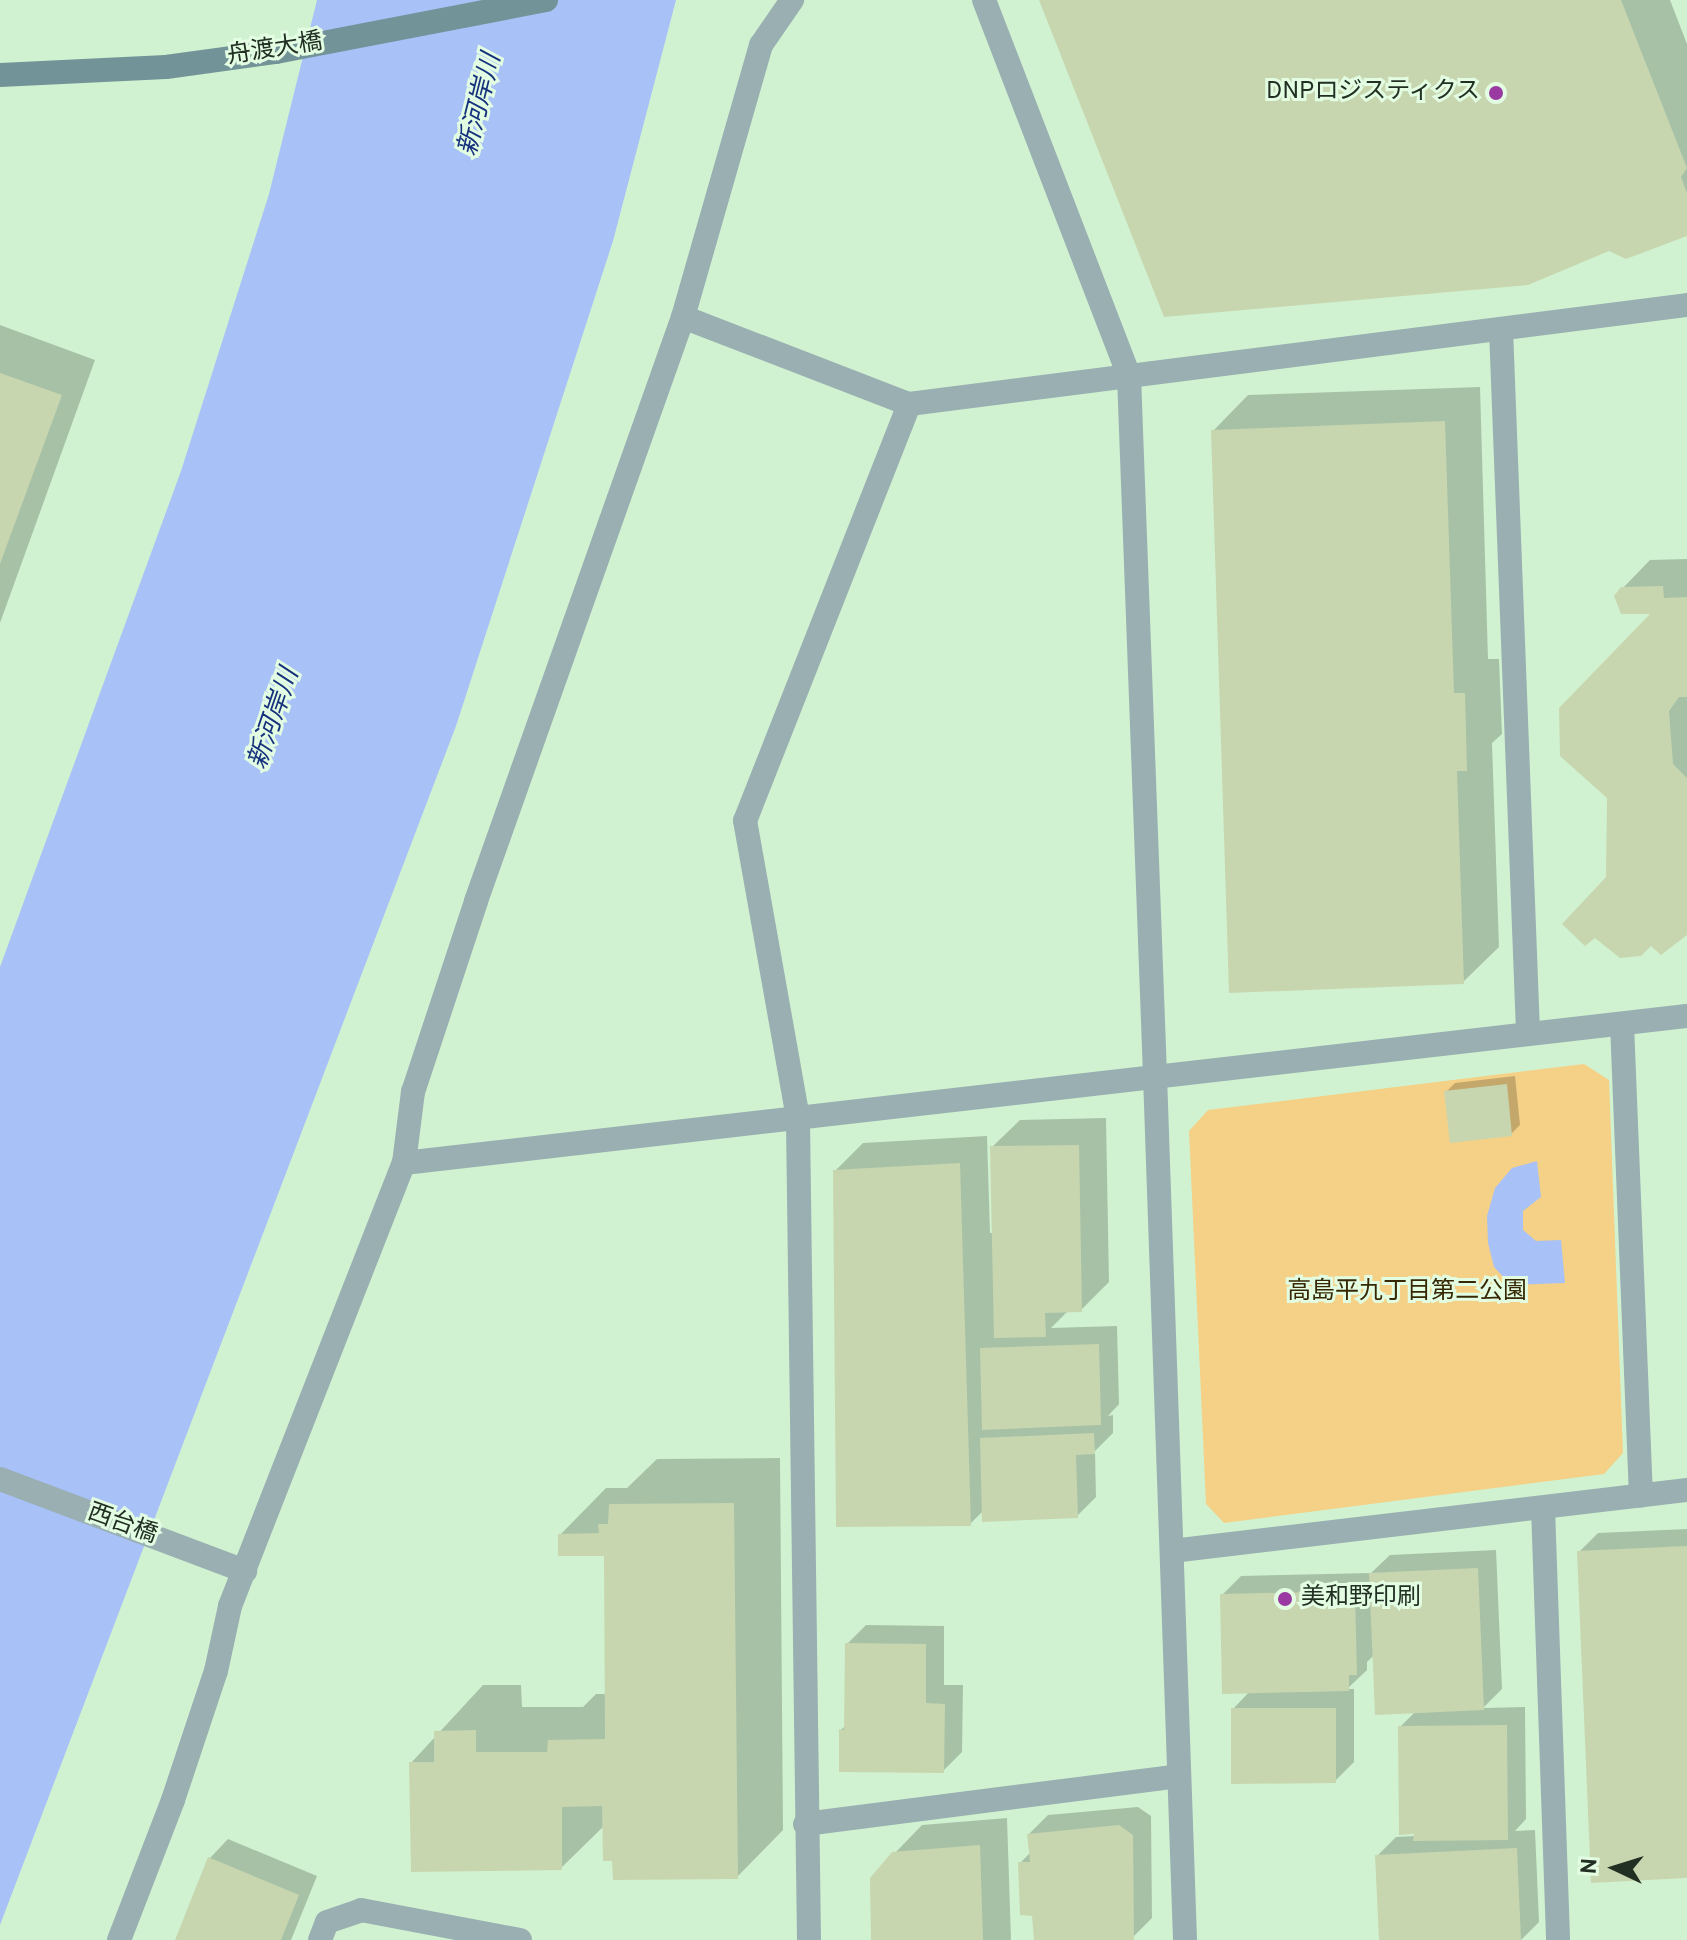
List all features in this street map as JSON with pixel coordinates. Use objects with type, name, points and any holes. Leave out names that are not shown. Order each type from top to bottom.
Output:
[{"type":"main road","name":"舟渡大橋","points":[[0,75],[166,67],[276,52],[546,0]]},
{"type":"street","points":[[119,1940],[173,1800],[216,1671],[230,1606],[404,1163],[413,1092],[476,901],[683,317],[761,45],[792,0]]},
{"type":"street","points":[[984,0],[1129,376],[1185,1940]]},
{"type":"street","points":[[683,317],[909,404],[1687,305]]},
{"type":"street","points":[[1501,329],[1528,1033]]},
{"type":"street","points":[[809,1940],[805,1824],[798,1118],[745,821],[909,404]]},
{"type":"street","points":[[404,1163],[1687,1016]]},
{"type":"street","points":[[1622,1024],[1641,1496]]},
{"type":"street","name":"西台橋","points":[[0,1479],[245,1571]]},
{"type":"street","points":[[1172,1551],[1687,1490]]},
{"type":"street","points":[[1543,1508],[1558,1940]]},
{"type":"street","points":[[805,1824],[1179,1776]]},
{"type":"street","points":[[320,1940],[327,1922],[361,1910],[520,1940]]},
{"type":"green space","name":"高島平九丁目第二公園","points":[[1584,1064],[1609,1080],[1623,1453],[1604,1474],[1224,1523],[1206,1504],[1189,1131],[1208,1110]]},
{"type":"water","name":"新河岸川","points":[[317,0],[676,0],[613,241],[456,726],[0,1925],[0,967],[181,471],[269,194]]},
{"type":"water","points":[[1537,1161],[1541,1197],[1523,1211],[1523,1230],[1536,1241],[1561,1240],[1565,1283],[1511,1285],[1494,1267],[1488,1243],[1487,1216],[1495,1188],[1512,1168]]},
{"type":"building","points":[[1039,0],[1621,0],[1687,168],[1681,177],[1687,193],[1687,236],[1626,259],[1609,251],[1528,285],[1164,317]]},
{"type":"building","points":[[0,373],[62,395],[0,564]]},
{"type":"building","points":[[1445,421],[1454,693],[1465,693],[1467,771],[1457,771],[1464,984],[1229,993],[1211,430]]},
{"type":"building","points":[[1663,586],[1664,598],[1687,597],[1687,697],[1679,697],[1669,711],[1673,764],[1687,778],[1687,935],[1661,955],[1651,946],[1641,956],[1620,958],[1595,938],[1585,946],[1562,924],[1606,877],[1607,798],[1560,756],[1559,708],[1650,614],[1621,614],[1614,596],[1621,587]]},
{"type":"building","points":[[1507,1084],[1512,1136],[1450,1143],[1444,1091]]},
{"type":"building","points":[[1079,1145],[1082,1312],[1045,1313],[1046,1337],[994,1338],[990,1146]]},
{"type":"building","points":[[960,1163],[971,1526],[836,1527],[833,1170]]},
{"type":"building","points":[[1099,1344],[1101,1425],[982,1430],[980,1348]]},
{"type":"building","points":[[1094,1433],[1095,1454],[1076,1455],[1078,1518],[982,1522],[980,1438]]},
{"type":"building","points":[[734,1503],[738,1879],[613,1880],[612,1861],[603,1861],[602,1806],[562,1807],[562,1870],[411,1872],[409,1762],[434,1762],[434,1731],[476,1730],[476,1752],[547,1752],[548,1740],[605,1739],[604,1556],[558,1556],[558,1534],[599,1533],[598,1524],[608,1524],[609,1504]]},
{"type":"building","points":[[1687,1546],[1687,1878],[1591,1883],[1577,1551]]},
{"type":"building","points":[[1478,1568],[1484,1710],[1375,1715],[1369,1573]]},
{"type":"building","points":[[1355,1591],[1357,1675],[1349,1675],[1349,1691],[1222,1694],[1220,1594]]},
{"type":"building","points":[[845,1643],[926,1644],[926,1703],[945,1704],[944,1773],[839,1772],[839,1729],[844,1730]]},
{"type":"building","points":[[1231,1708],[1336,1708],[1336,1783],[1231,1784]]},
{"type":"building","points":[[1507,1725],[1508,1840],[1413,1841],[1414,1834],[1399,1835],[1398,1726]]},
{"type":"building","points":[[1119,1825],[1133,1835],[1134,1940],[1034,1940],[1032,1916],[1020,1915],[1018,1862],[1030,1862],[1027,1834]]},
{"type":"building","points":[[980,1845],[983,1940],[871,1940],[870,1878],[892,1852]]},
{"type":"building","points":[[1517,1848],[1521,1940],[1379,1940],[1375,1855]]},
{"type":"building","points":[[208,1857],[299,1895],[281,1940],[175,1940]]},
{"type":"place","name":"DNPロジスティクス","points":[[1496,93]]},
{"type":"place","name":"美和野印刷","points":[[1285,1599]]}]
